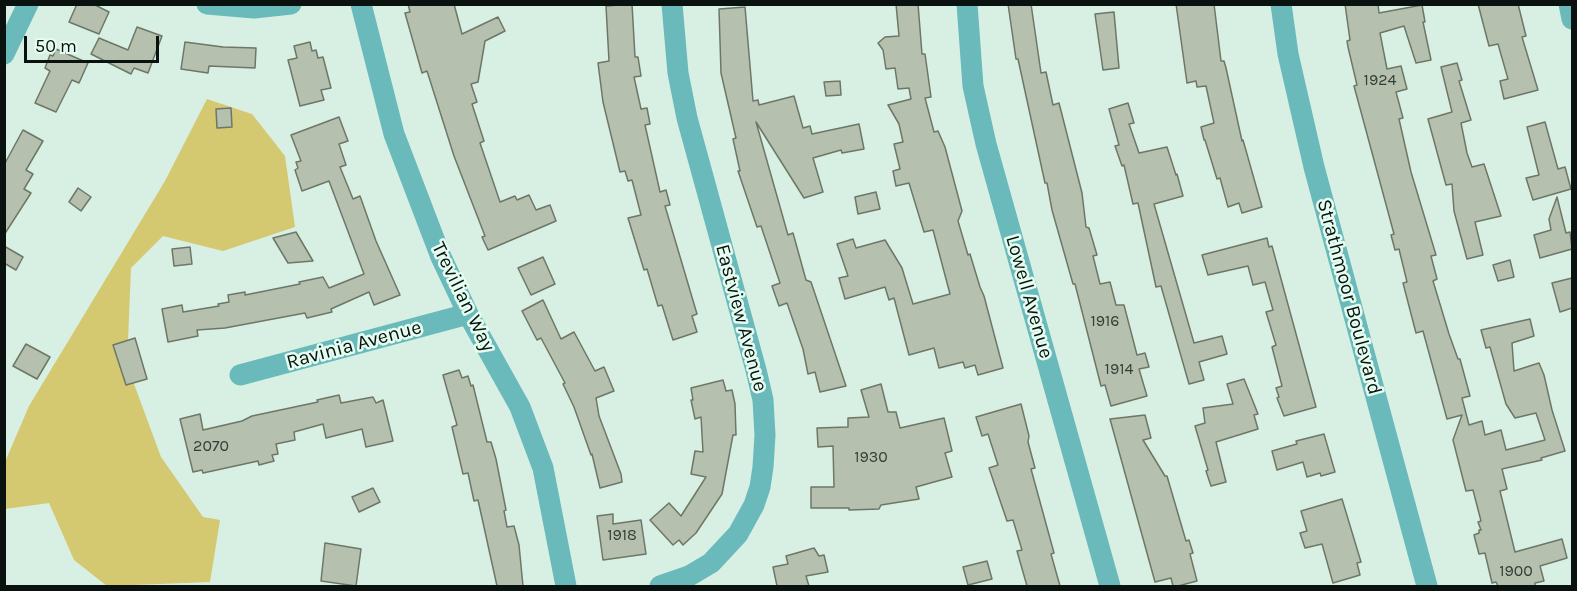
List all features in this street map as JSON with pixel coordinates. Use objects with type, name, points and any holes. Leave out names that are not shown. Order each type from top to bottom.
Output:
[{"type":"street","points":[[4,54],[28,4]]},
{"type":"street","points":[[207,4],[254,8],[291,4]]},
{"type":"street","name":"Trevilian Way","points":[[360,4],[394,134],[441,257],[468,314],[520,407],[543,468],[566,586]]},
{"type":"street","name":"Eastview Avenue","points":[[660,586],[688,576],[711,563],[738,534],[754,505],[760,487],[764,467],[765,435],[762,400],[756,370],[687,118],[678,74],[672,4]]},
{"type":"street","name":"Lowell Avenue","points":[[967,4],[973,86],[986,144],[1110,586]]},
{"type":"street","name":"Strathmoor Boulevard","points":[[1281,4],[1288,54],[1314,167],[1427,586]]},
{"type":"street","points":[[1569,4],[1572,19]]},
{"type":"street","name":"Ravinia Avenue","points":[[240,375],[468,314]]},
{"type":"shaded area","points":[[207,99],[252,114],[285,156],[295,227],[223,251],[163,236],[131,268],[127,365],[161,457],[203,517],[220,520],[210,582],[107,586],[74,560],[49,503],[5,509],[5,462],[29,406],[165,181]]},
{"type":"building","points":[[77,4],[93,4],[109,12],[99,34],[69,22]]},
{"type":"building","points":[[408,4],[454,4],[462,34],[498,17],[505,31],[485,41],[478,82],[471,84],[477,102],[472,104],[484,141],[480,143],[500,202],[515,196],[517,200],[529,195],[536,210],[550,205],[556,221],[488,250],[482,237],[485,236],[454,156],[427,71],[422,73],[405,13],[410,12]]},
{"type":"building","points":[[632,4],[635,57],[638,57],[641,76],[634,77],[641,109],[647,108],[650,124],[645,125],[660,192],[666,190],[670,205],[665,206],[697,314],[692,316],[697,332],[673,340],[662,305],[658,306],[647,269],[644,270],[628,218],[641,215],[632,180],[628,181],[625,171],[620,172],[603,102],[598,63],[609,61],[606,6]]},
{"type":"building","points":[[896,4],[918,4],[922,54],[925,54],[931,97],[925,98],[934,132],[938,131],[945,147],[962,211],[958,221],[984,296],[1003,368],[978,375],[975,365],[965,368],[963,362],[939,368],[934,348],[909,355],[894,298],[889,300],[885,287],[845,299],[839,278],[848,276],[837,244],[853,239],[856,248],[885,240],[902,268],[913,304],[950,294],[933,230],[924,232],[909,183],[896,186],[893,171],[900,169],[894,144],[903,142],[899,124],[888,105],[911,99],[909,88],[898,89],[895,68],[886,69],[883,50],[878,43],[885,37],[899,36]]},
{"type":"building","points":[[1008,4],[1031,4],[1041,73],[1046,72],[1053,105],[1059,103],[1082,193],[1086,227],[1089,228],[1097,255],[1093,256],[1100,284],[1110,282],[1116,305],[1124,305],[1137,355],[1145,353],[1149,367],[1139,369],[1147,396],[1111,406],[1105,385],[1101,386],[1075,284],[1073,284],[1052,210],[1047,183],[1045,183],[1018,59],[1016,59]]},
{"type":"building","points":[[1176,4],[1214,4],[1221,61],[1224,61],[1226,68],[1242,141],[1262,207],[1242,213],[1239,203],[1228,207],[1201,127],[1214,123],[1206,86],[1197,87],[1196,81],[1187,83]]},
{"type":"building","points":[[1345,4],[1378,4],[1379,13],[1422,5],[1431,60],[1416,63],[1404,26],[1380,33],[1387,69],[1401,66],[1407,89],[1396,92],[1403,118],[1399,119],[1411,172],[1436,255],[1431,256],[1437,279],[1433,281],[1449,334],[1458,359],[1460,359],[1470,396],[1462,398],[1469,425],[1482,421],[1485,435],[1501,430],[1506,450],[1545,440],[1536,413],[1515,418],[1506,404],[1490,347],[1486,348],[1481,330],[1530,319],[1534,336],[1512,343],[1514,371],[1539,363],[1565,451],[1541,458],[1542,460],[1502,469],[1507,489],[1500,491],[1515,552],[1562,539],[1567,558],[1540,566],[1544,581],[1535,583],[1535,586],[1498,586],[1496,582],[1492,583],[1485,553],[1479,554],[1474,535],[1481,530],[1478,522],[1481,521],[1473,490],[1466,491],[1453,440],[1462,415],[1447,419],[1423,331],[1416,333],[1403,283],[1407,282],[1399,249],[1395,250],[1391,235],[1394,234],[1354,86],[1357,85],[1347,41],[1350,40]]},
{"type":"building","points":[[1478,4],[1518,4],[1526,36],[1522,37],[1538,90],[1504,99],[1500,81],[1508,79],[1498,44],[1489,46]]},
{"type":"building","points":[[745,7],[753,101],[758,100],[759,105],[794,96],[803,128],[810,126],[812,134],[859,124],[864,149],[842,153],[841,150],[813,158],[823,192],[804,198],[756,122],[788,235],[793,233],[806,280],[811,282],[846,386],[820,392],[815,372],[808,374],[803,349],[787,303],[779,306],[772,286],[780,283],[761,226],[757,227],[738,171],[740,171],[733,139],[736,138],[721,73],[719,9]]},
{"type":"building","points":[[1114,12],[1119,68],[1103,70],[1095,14]]},
{"type":"building","points":[[137,27],[162,36],[148,73],[134,68],[131,74],[91,54],[99,38],[128,50]]},
{"type":"building","points":[[185,42],[256,48],[255,68],[209,66],[208,73],[181,69]]},
{"type":"building","points":[[310,42],[312,51],[316,50],[318,58],[323,57],[331,88],[321,90],[324,100],[300,106],[288,60],[297,58],[294,46]]},
{"type":"building","points":[[56,49],[88,63],[79,83],[72,80],[56,112],[35,103],[50,71],[45,68],[50,55],[53,56]]},
{"type":"building","points":[[1457,63],[1462,80],[1459,81],[1471,120],[1461,123],[1467,153],[1472,167],[1484,164],[1501,216],[1475,222],[1483,255],[1467,259],[1454,211],[1452,184],[1446,185],[1428,119],[1452,112],[1441,67]]},
{"type":"building","points":[[840,81],[841,95],[826,96],[824,82]]},
{"type":"building","points":[[1128,103],[1134,123],[1129,124],[1139,153],[1167,147],[1177,174],[1183,196],[1154,204],[1194,343],[1222,336],[1227,354],[1199,362],[1204,380],[1189,384],[1161,286],[1156,287],[1138,203],[1133,204],[1124,165],[1122,166],[1115,146],[1119,145],[1109,109]]},
{"type":"building","points":[[231,108],[232,127],[217,128],[216,109]]},
{"type":"building","points":[[339,117],[348,141],[339,144],[346,165],[340,167],[353,199],[360,196],[376,241],[400,295],[374,305],[369,292],[331,309],[332,312],[307,318],[305,313],[225,328],[197,330],[198,336],[168,342],[162,309],[182,305],[183,312],[219,306],[218,304],[229,302],[228,295],[245,292],[245,295],[323,277],[329,288],[364,274],[329,181],[302,191],[295,170],[298,168],[296,162],[301,161],[291,135]]},
{"type":"building","points":[[1545,122],[1558,169],[1565,167],[1571,189],[1533,200],[1526,178],[1539,175],[1527,127]]},
{"type":"building","points":[[23,130],[43,141],[26,170],[33,174],[24,189],[31,193],[4,235],[4,165]]},
{"type":"building","points":[[78,188],[91,197],[81,211],[69,202]]},
{"type":"building","points":[[876,192],[880,209],[858,214],[855,197]]},
{"type":"building","points":[[1557,197],[1566,233],[1570,232],[1572,249],[1540,258],[1534,235],[1551,230],[1549,219]]},
{"type":"building","points":[[296,232],[313,261],[288,263],[273,238]]},
{"type":"building","points":[[1267,238],[1269,247],[1272,246],[1316,407],[1284,416],[1277,398],[1279,397],[1276,388],[1282,386],[1272,347],[1276,345],[1266,312],[1273,310],[1265,282],[1253,285],[1248,266],[1208,275],[1202,255]]},
{"type":"building","points":[[4,246],[23,257],[16,270],[4,263]]},
{"type":"building","points":[[190,247],[192,264],[174,266],[172,249]]},
{"type":"building","points":[[543,257],[555,284],[531,295],[518,268]]},
{"type":"building","points":[[1510,260],[1514,277],[1498,281],[1493,265]]},
{"type":"building","points":[[1572,278],[1572,308],[1560,312],[1552,283]]},
{"type":"building","points":[[543,300],[561,339],[574,332],[595,371],[604,367],[614,391],[596,398],[599,416],[622,482],[600,488],[592,454],[563,384],[565,383],[541,338],[537,340],[522,311]]},
{"type":"building","points":[[135,338],[147,379],[126,385],[113,345]]},
{"type":"building","points":[[26,344],[50,357],[37,379],[13,366]]},
{"type":"building","points":[[459,370],[462,378],[468,376],[471,386],[473,385],[487,442],[491,442],[506,510],[504,511],[507,527],[514,526],[519,545],[523,586],[497,586],[478,500],[474,501],[468,473],[463,474],[452,427],[457,425],[443,375]]},
{"type":"building","points":[[1244,379],[1258,414],[1254,415],[1258,429],[1216,442],[1226,482],[1211,486],[1195,426],[1205,423],[1203,408],[1233,404],[1227,384]]},
{"type":"building","points":[[723,380],[726,391],[732,390],[736,435],[733,435],[722,494],[696,533],[683,545],[679,540],[673,545],[650,520],[669,503],[681,516],[706,477],[691,474],[695,451],[703,452],[701,417],[695,419],[691,388]]},
{"type":"building","points":[[881,384],[888,412],[896,412],[900,428],[944,418],[952,451],[945,453],[952,477],[916,487],[919,499],[881,505],[879,509],[811,508],[811,487],[834,487],[833,446],[818,447],[817,428],[848,427],[848,418],[869,417],[861,390]]},
{"type":"building","points":[[339,395],[341,403],[373,397],[376,403],[383,400],[393,441],[366,447],[362,429],[326,438],[323,424],[294,432],[295,440],[276,444],[278,454],[272,455],[274,461],[259,465],[258,461],[203,473],[202,470],[193,472],[180,419],[200,414],[203,430]]},
{"type":"building","points":[[1021,404],[1035,468],[1031,469],[1054,553],[1051,554],[1060,586],[1027,586],[1017,551],[1022,550],[1013,520],[1007,521],[989,468],[998,465],[988,434],[982,436],[976,417]]},
{"type":"building","points":[[1145,415],[1151,438],[1143,440],[1167,476],[1186,541],[1189,540],[1193,553],[1190,554],[1197,581],[1178,586],[1173,586],[1171,578],[1155,582],[1110,419]]},
{"type":"building","points":[[1324,434],[1335,472],[1307,477],[1303,462],[1277,470],[1272,451],[1297,444],[1296,441]]},
{"type":"building","points":[[373,488],[380,502],[359,512],[352,497]]},
{"type":"building","points":[[1342,499],[1361,562],[1357,563],[1360,575],[1333,583],[1322,544],[1305,548],[1300,533],[1307,531],[1301,511]]},
{"type":"building","points":[[613,514],[613,524],[641,520],[646,554],[603,560],[597,516]]},
{"type":"building","points":[[325,543],[361,549],[356,586],[321,581]]},
{"type":"building","points":[[814,548],[819,556],[824,555],[828,572],[806,576],[809,586],[777,586],[773,567],[788,564],[786,556]]},
{"type":"building","points":[[987,561],[992,579],[968,585],[963,567]]}]
